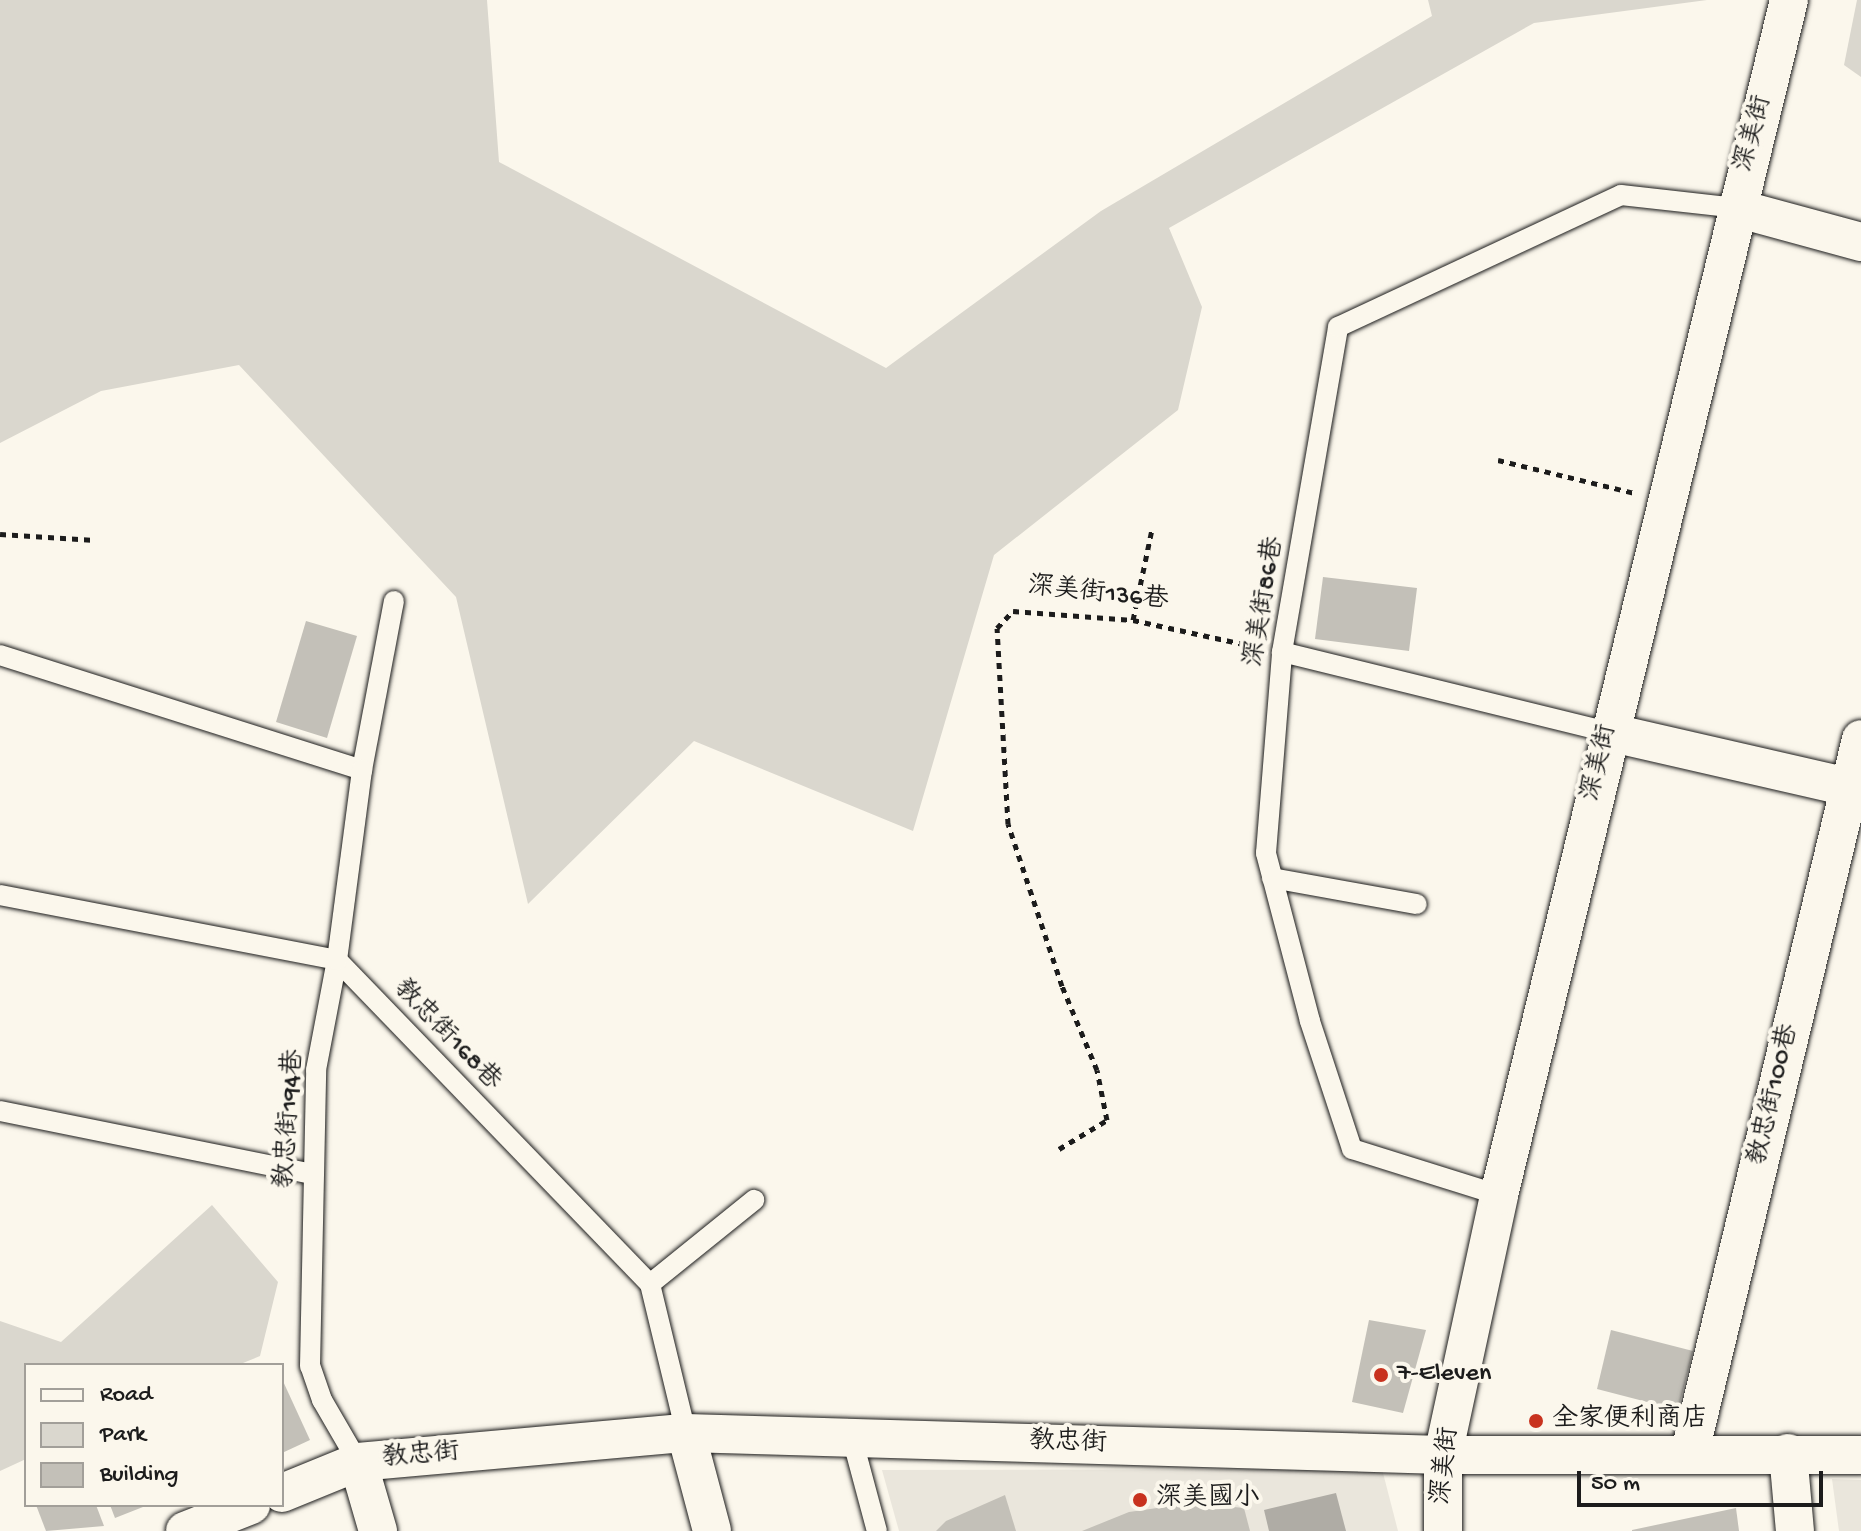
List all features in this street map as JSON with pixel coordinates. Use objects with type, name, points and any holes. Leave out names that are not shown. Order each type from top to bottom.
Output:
[{"type":"street","name":"深美街","points":[[1443,1531],[1443,1455],[1499,1195],[1608,732],[1789,0]]},
{"type":"street","points":[[1736,208],[1861,242]]},
{"type":"street","points":[[1608,732],[1855,788]]},
{"type":"street","name":"教忠街100巷","points":[[1690,1452],[1855,788],[1861,739]]},
{"type":"street","points":[[686,1433],[712,1531]]},
{"type":"street","name":"教忠街","points":[[284,1492],[358,1462],[686,1433],[1443,1455],[1690,1452],[1861,1455]]},
{"type":"street","points":[[1788,1453],[1795,1531]]},
{"type":"street","points":[[358,1462],[378,1531]]},
{"type":"street","points":[[185,1531],[246,1507]]},
{"type":"lane","name":"深美街86巷","points":[[1499,1195],[1352,1149],[1310,1021],[1266,853],[1282,652],[1338,327],[1621,195],[1736,208]]},
{"type":"lane","name":"教忠街194巷","points":[[358,1462],[322,1400],[310,1366],[316,1070],[337,960],[362,770],[394,601]]},
{"type":"lane","points":[[1282,652],[1608,732]]},
{"type":"lane","points":[[0,655],[362,770]]},
{"type":"lane","points":[[1272,878],[1417,904]]},
{"type":"lane","points":[[0,895],[337,960]]},
{"type":"lane","name":"教忠街168巷","points":[[337,960],[650,1284]]},
{"type":"lane","points":[[0,1111],[312,1174]]},
{"type":"lane","points":[[686,1433],[650,1284],[754,1200]]},
{"type":"lane","points":[[852,1438],[877,1531]]},
{"type":"path","points":[[1498,460],[1666,501]]},
{"type":"path","points":[[1133,620],[1152,529]]},
{"type":"path","points":[[0,534],[95,540]]},
{"type":"path","name":"深美街136巷","points":[[1059,1149],[1107,1120],[1097,1070],[1062,986],[1008,824],[997,628],[1013,611],[1133,620],[1282,652]]},
{"type":"shaded area","name":"深美國小","points":[[1382,1469],[1398,1531],[899,1531],[882,1470]]},
{"type":"shaded area","points":[[1832,1479],[1861,1480],[1861,1531],[1839,1531]]},
{"type":"shaded area","points":[[1336,1493],[1346,1531],[1269,1531],[1264,1510]]},
{"type":"green space","points":[[0,0],[487,0],[499,162],[886,368],[1101,211],[1432,16],[1428,0],[1707,0],[1534,23],[1169,228],[1202,307],[1178,410],[994,555],[913,831],[694,741],[528,904],[456,597],[239,365],[101,391],[0,443]]},
{"type":"green space","points":[[1857,0],[1861,0],[1861,77],[1844,65]]},
{"type":"green space","points":[[212,1205],[278,1282],[260,1356],[243,1363],[24,1363],[24,1460],[0,1471],[0,1321],[61,1342]]},
{"type":"building","points":[[1323,577],[1417,588],[1409,651],[1315,639]]},
{"type":"building","points":[[306,621],[357,636],[327,738],[276,722]]},
{"type":"building","points":[[1369,1320],[1426,1330],[1403,1413],[1352,1402]]},
{"type":"building","points":[[1611,1330],[1693,1351],[1678,1410],[1597,1389]]},
{"type":"building","points":[[284,1383],[310,1440],[284,1452]]},
{"type":"building","points":[[1005,1495],[1016,1531],[936,1531],[946,1521]]},
{"type":"building","points":[[1192,1503],[1244,1508],[1250,1531],[1082,1531],[1129,1512]]},
{"type":"building","points":[[37,1507],[97,1507],[104,1526],[46,1531]]},
{"type":"building","points":[[111,1507],[143,1507],[115,1518]]},
{"type":"building","points":[[1736,1508],[1739,1531],[1632,1531],[1632,1530]]},
{"type":"place","name":"7-Eleven","points":[[1381,1375]]},
{"type":"place","name":"全家便利商店","points":[[1536,1421]]},
{"type":"place","name":"深美國小","points":[[1140,1500]]}]
